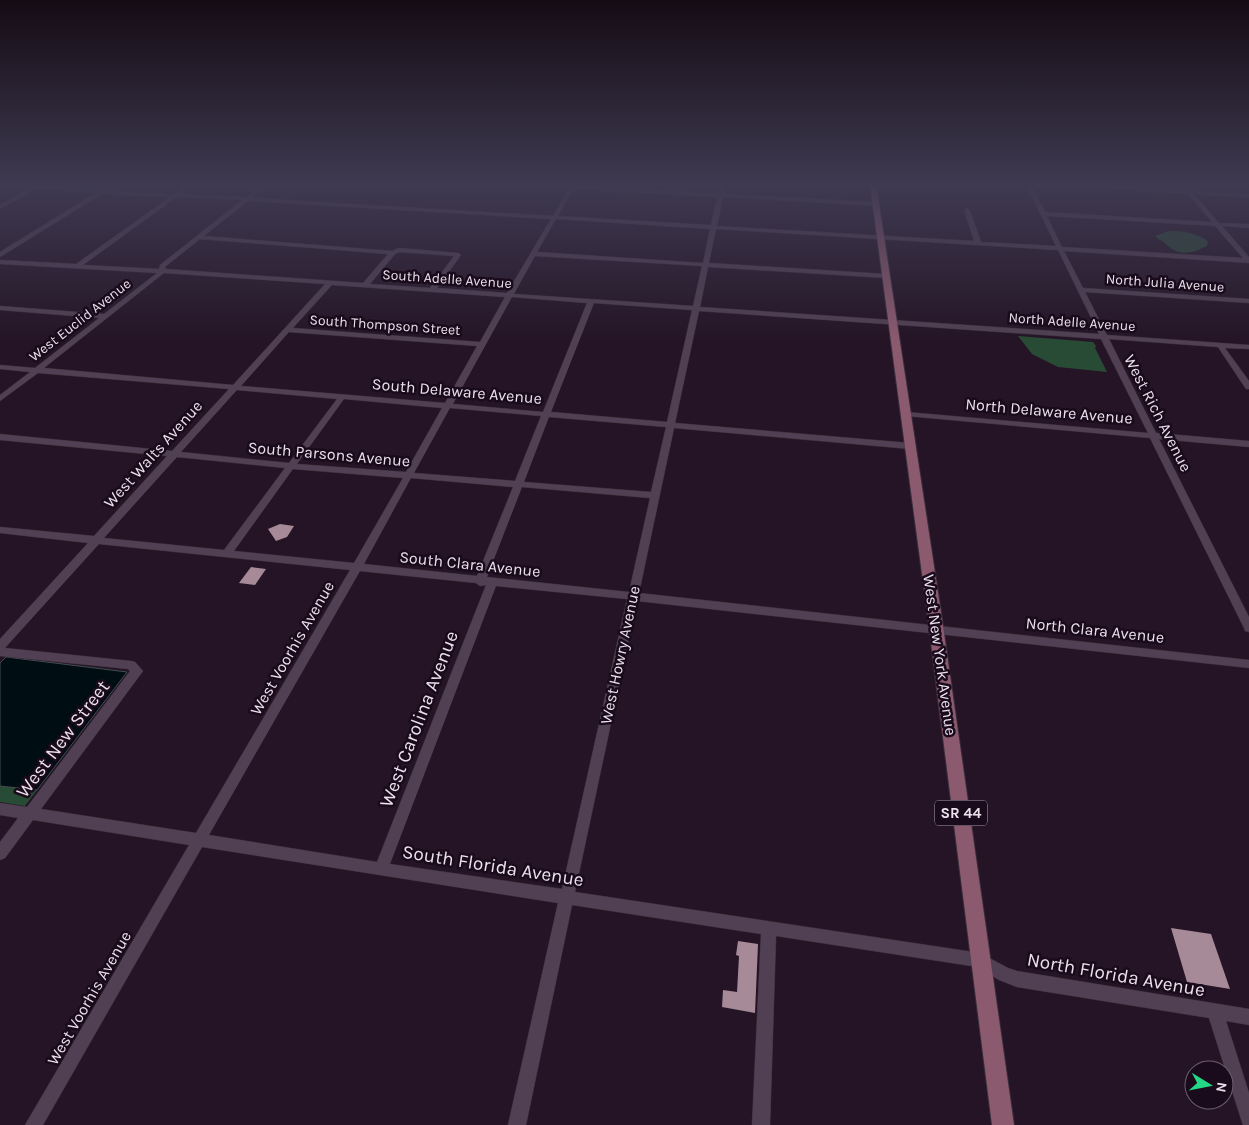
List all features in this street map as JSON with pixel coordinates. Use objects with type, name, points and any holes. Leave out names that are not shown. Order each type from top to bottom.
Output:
[{"type":"main road","name":"West New York Avenue","points":[[881,237],[1003,1125]]},
{"type":"street","points":[[0,255],[30,236]]},
{"type":"street","points":[[76,267],[119,236]]},
{"type":"street","name":"West Voorhis Avenue","points":[[34,1125],[356,569],[544,236]]},
{"type":"street","name":"West Howry Avenue","points":[[517,1125],[712,236]]},
{"type":"street","points":[[873,236],[1249,260]]},
{"type":"street","points":[[976,236],[978,243]]},
{"type":"street","name":"West Rich Avenue","points":[[1054,236],[1249,628]]},
{"type":"street","points":[[1228,236],[1249,260]]},
{"type":"street","points":[[199,237],[458,254],[432,290]]},
{"type":"street","name":"West Euclid Avenue","points":[[0,399],[163,271],[162,266],[199,237]]},
{"type":"street","points":[[364,286],[396,251]]},
{"type":"street","points":[[534,254],[886,276]]},
{"type":"street","name":"South Adelle Avenue","points":[[0,262],[163,271],[892,322]]},
{"type":"street","name":"West Walts Avenue","points":[[0,646],[330,283]]},
{"type":"street","name":"North Julia Avenue","points":[[1080,290],[1249,301]]},
{"type":"street","name":"West Carolina Avenue","points":[[381,870],[486,582],[518,484],[591,301]]},
{"type":"street","points":[[0,308],[105,316]]},
{"type":"street","name":"North Adelle Avenue","points":[[892,322],[1249,348]]},
{"type":"street","name":"South Thompson Street","points":[[286,330],[482,344]]},
{"type":"street","points":[[1220,345],[1249,387]]},
{"type":"street","name":"South Delaware Avenue","points":[[0,367],[910,446]]},
{"type":"street","points":[[226,554],[342,396]]},
{"type":"street","name":"North Delaware Avenue","points":[[906,414],[1249,444]]},
{"type":"street","name":"South Parsons Avenue","points":[[0,437],[291,466],[655,495]]},
{"type":"street","name":"South Clara Avenue","points":[[0,530],[936,629]]},
{"type":"street","name":"North Clara Avenue","points":[[936,629],[1249,664]]},
{"type":"street","name":"West New Street","points":[[0,652],[131,665],[137,671],[0,852]]},
{"type":"street","name":"South Florida Avenue","points":[[0,809],[381,870],[980,960]]},
{"type":"street","points":[[761,1125],[769,928]]},
{"type":"street","name":"North Florida Avenue","points":[[980,960],[1004,975],[1017,979],[1249,1017]]},
{"type":"street","points":[[1215,1012],[1249,1119]]},
{"type":"green space","points":[[1156,236],[1199,236],[1208,241],[1207,246],[1185,253],[1175,250]]},
{"type":"green space","points":[[1018,336],[1093,342],[1107,372],[1058,367],[1032,354]]},
{"type":"green space","points":[[0,786],[37,790],[25,806],[0,802]]},
{"type":"shaded area","points":[[6,657],[127,672],[37,790],[0,786],[0,663]]},
{"type":"building","points":[[280,524],[294,526],[287,537],[276,541],[268,529]]},
{"type":"building","points":[[251,567],[266,569],[255,585],[239,583]]},
{"type":"building","points":[[1171,928],[1211,934],[1230,989],[1187,982]]},
{"type":"building","points":[[738,941],[758,944],[755,1013],[722,1007],[723,990],[737,992],[739,956],[736,955]]}]
